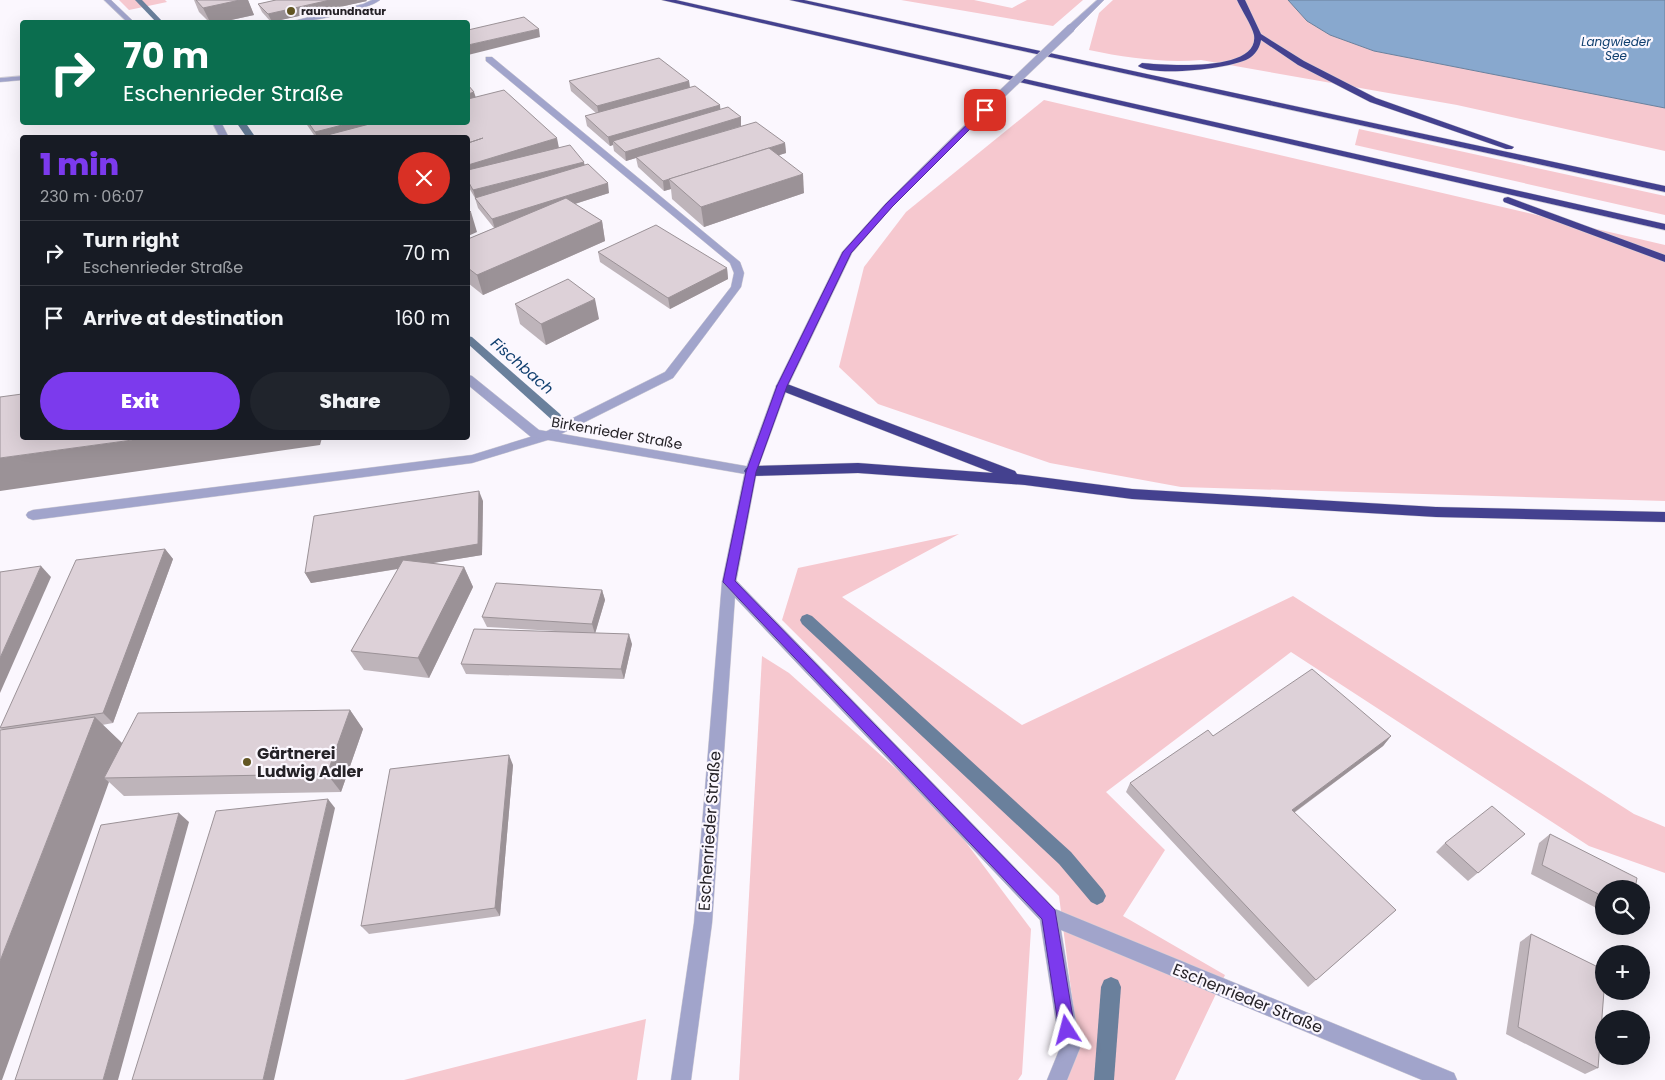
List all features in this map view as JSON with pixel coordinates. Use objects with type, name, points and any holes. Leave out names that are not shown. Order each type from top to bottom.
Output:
[{"type":"highway","points":[[666,0],[1665,227]]},
{"type":"highway","points":[[794,0],[1665,189]]},
{"type":"highway","points":[[1241,0],[1258,35],[1301,63],[1373,100],[1574,169]]},
{"type":"highway","points":[[1074,60],[1156,68],[1194,69],[1226,65],[1255,48],[1258,35]]},
{"type":"highway","points":[[1453,179],[1665,259]]},
{"type":"highway","points":[[782,386],[1025,480]]},
{"type":"highway","points":[[751,472],[858,468],[1025,480],[1142,495],[1436,512],[1665,517]]},
{"type":"street","points":[[107,0],[129,20]]},
{"type":"street","points":[[302,20],[365,6],[378,0]]},
{"type":"street","name":"Eschenrieder Straße","points":[[681,1080],[703,923],[729,582],[751,472],[782,386],[847,252],[889,205],[985,110],[1102,0]]},
{"type":"street","points":[[34,515],[472,459],[547,436],[669,376],[736,287],[739,273],[735,262],[729,255],[489,59]]},
{"type":"street","points":[[0,80],[20,78]]},
{"type":"street","name":"Birkenrieder Straße","points":[[470,381],[535,434],[751,472]]},
{"type":"street","name":"Eschenrieder Straße","points":[[729,582],[1049,916],[1447,1080]]},
{"type":"street","points":[[1049,916],[1070,1048],[1056,1080]]},
{"type":"shaded area","points":[[119,0],[165,0],[167,2],[129,10]]},
{"type":"shaded area","points":[[901,0],[974,0],[1012,8],[1027,0],[1083,0],[1053,26]]},
{"type":"shaded area","points":[[1113,0],[1288,0],[1307,21],[1330,35],[1374,51],[1665,108],[1665,151],[1457,105],[1201,60],[1145,59],[1089,50],[1099,13]]},
{"type":"shaded area","points":[[1044,100],[1665,245],[1665,501],[1181,487],[1050,463],[878,404],[839,367],[864,267],[906,212]]},
{"type":"shaded area","points":[[1359,129],[1665,196],[1665,215],[1355,145]]},
{"type":"shaded area","points":[[959,534],[842,597],[1022,725],[1293,596],[1634,814],[1665,827],[1665,873],[1589,846],[1291,652],[1106,792],[1165,850],[1123,916],[1225,975],[1175,1080],[1066,1080],[1079,1051],[1059,896],[782,620],[798,568]]},
{"type":"shaded area","points":[[762,656],[789,673],[941,809],[1031,929],[1022,1074],[1018,1080],[739,1080]]},
{"type":"shaded area","points":[[646,1019],[637,1080],[404,1080]]},
{"type":"water","name":"Langwieder See","points":[[1288,0],[1665,0],[1665,108],[1374,51],[1330,35],[1307,21]]},
{"type":"building","points":[[196,0],[240,0],[203,8]]},
{"type":"building","points":[[276,0],[330,0],[268,14],[258,4]]},
{"type":"building","points":[[524,17],[539,29],[470,45],[470,30]]},
{"type":"building","points":[[659,58],[689,81],[597,106],[569,81]]},
{"type":"building","points":[[695,86],[720,105],[608,137],[585,116]]},
{"type":"building","points":[[504,90],[557,138],[470,164],[470,135],[328,135],[366,125],[470,125],[470,98]]},
{"type":"building","points":[[728,107],[741,117],[625,152],[613,141]]},
{"type":"building","points":[[756,122],[785,143],[663,181],[636,157]]},
{"type":"building","points":[[310,125],[342,125],[315,132]]},
{"type":"building","points":[[570,145],[584,162],[473,190],[470,185],[470,170]]},
{"type":"building","points":[[769,148],[803,174],[701,207],[669,179]]},
{"type":"building","points":[[588,164],[608,183],[492,219],[475,198]]},
{"type":"building","points":[[566,198],[602,221],[477,275],[470,270],[470,238]]},
{"type":"building","points":[[656,225],[727,268],[668,298],[598,252]]},
{"type":"building","points":[[568,279],[595,299],[541,324],[515,304]]},
{"type":"building","points":[[20,394],[20,440],[132,440],[0,458],[0,397]]},
{"type":"building","points":[[479,491],[478,544],[305,573],[314,516]]},
{"type":"building","points":[[165,549],[103,713],[0,728],[76,560]]},
{"type":"building","points":[[403,560],[464,567],[418,658],[351,651]]},
{"type":"building","points":[[41,566],[0,658],[0,572]]},
{"type":"building","points":[[496,583],[602,590],[592,624],[482,617]]},
{"type":"building","points":[[474,629],[629,634],[621,669],[461,664]]},
{"type":"building","points":[[1312,669],[1391,736],[1292,810],[1396,910],[1316,980],[1130,783],[1208,730],[1213,736]]},
{"type":"building","name":"Gärtnerei Ludwig Adler","points":[[350,710],[327,774],[104,778],[138,713]]},
{"type":"building","points":[[95,717],[0,961],[0,730]]},
{"type":"building","points":[[509,755],[495,908],[361,926],[390,769]]},
{"type":"building","points":[[328,799],[263,1080],[132,1080],[216,811]]},
{"type":"building","points":[[1492,806],[1525,834],[1478,873],[1445,843]]},
{"type":"building","points":[[179,813],[103,1080],[15,1080],[101,825]]},
{"type":"building","points":[[1550,834],[1637,878],[1637,880],[1595,880],[1595,892],[1542,865]]},
{"type":"building","points":[[1531,934],[1595,966],[1595,1000],[1603,1000],[1603,1010],[1595,1010],[1595,1065],[1598,1065],[1598,1068],[1518,1027]]},
{"type":"waterway","name":"Fischbach","points":[[138,0],[158,20]]},
{"type":"waterway","name":"Fischbach","points":[[242,125],[250,135]]},
{"type":"waterway","name":"Fischbach","points":[[470,341],[556,417]]},
{"type":"waterway","points":[[807,620],[1065,858],[1097,896]]},
{"type":"waterway","points":[[1104,1080],[1111,987]]},
{"type":"place","name":"raumundnatur","points":[[291,11]]},
{"type":"place","name":"Gärtnerei Ludwig Adler","points":[[247,762]]},
{"type":"route","points":[[985,110],[889,205],[847,252],[782,386],[751,472],[729,582],[1049,916],[1067,1030]]}]
